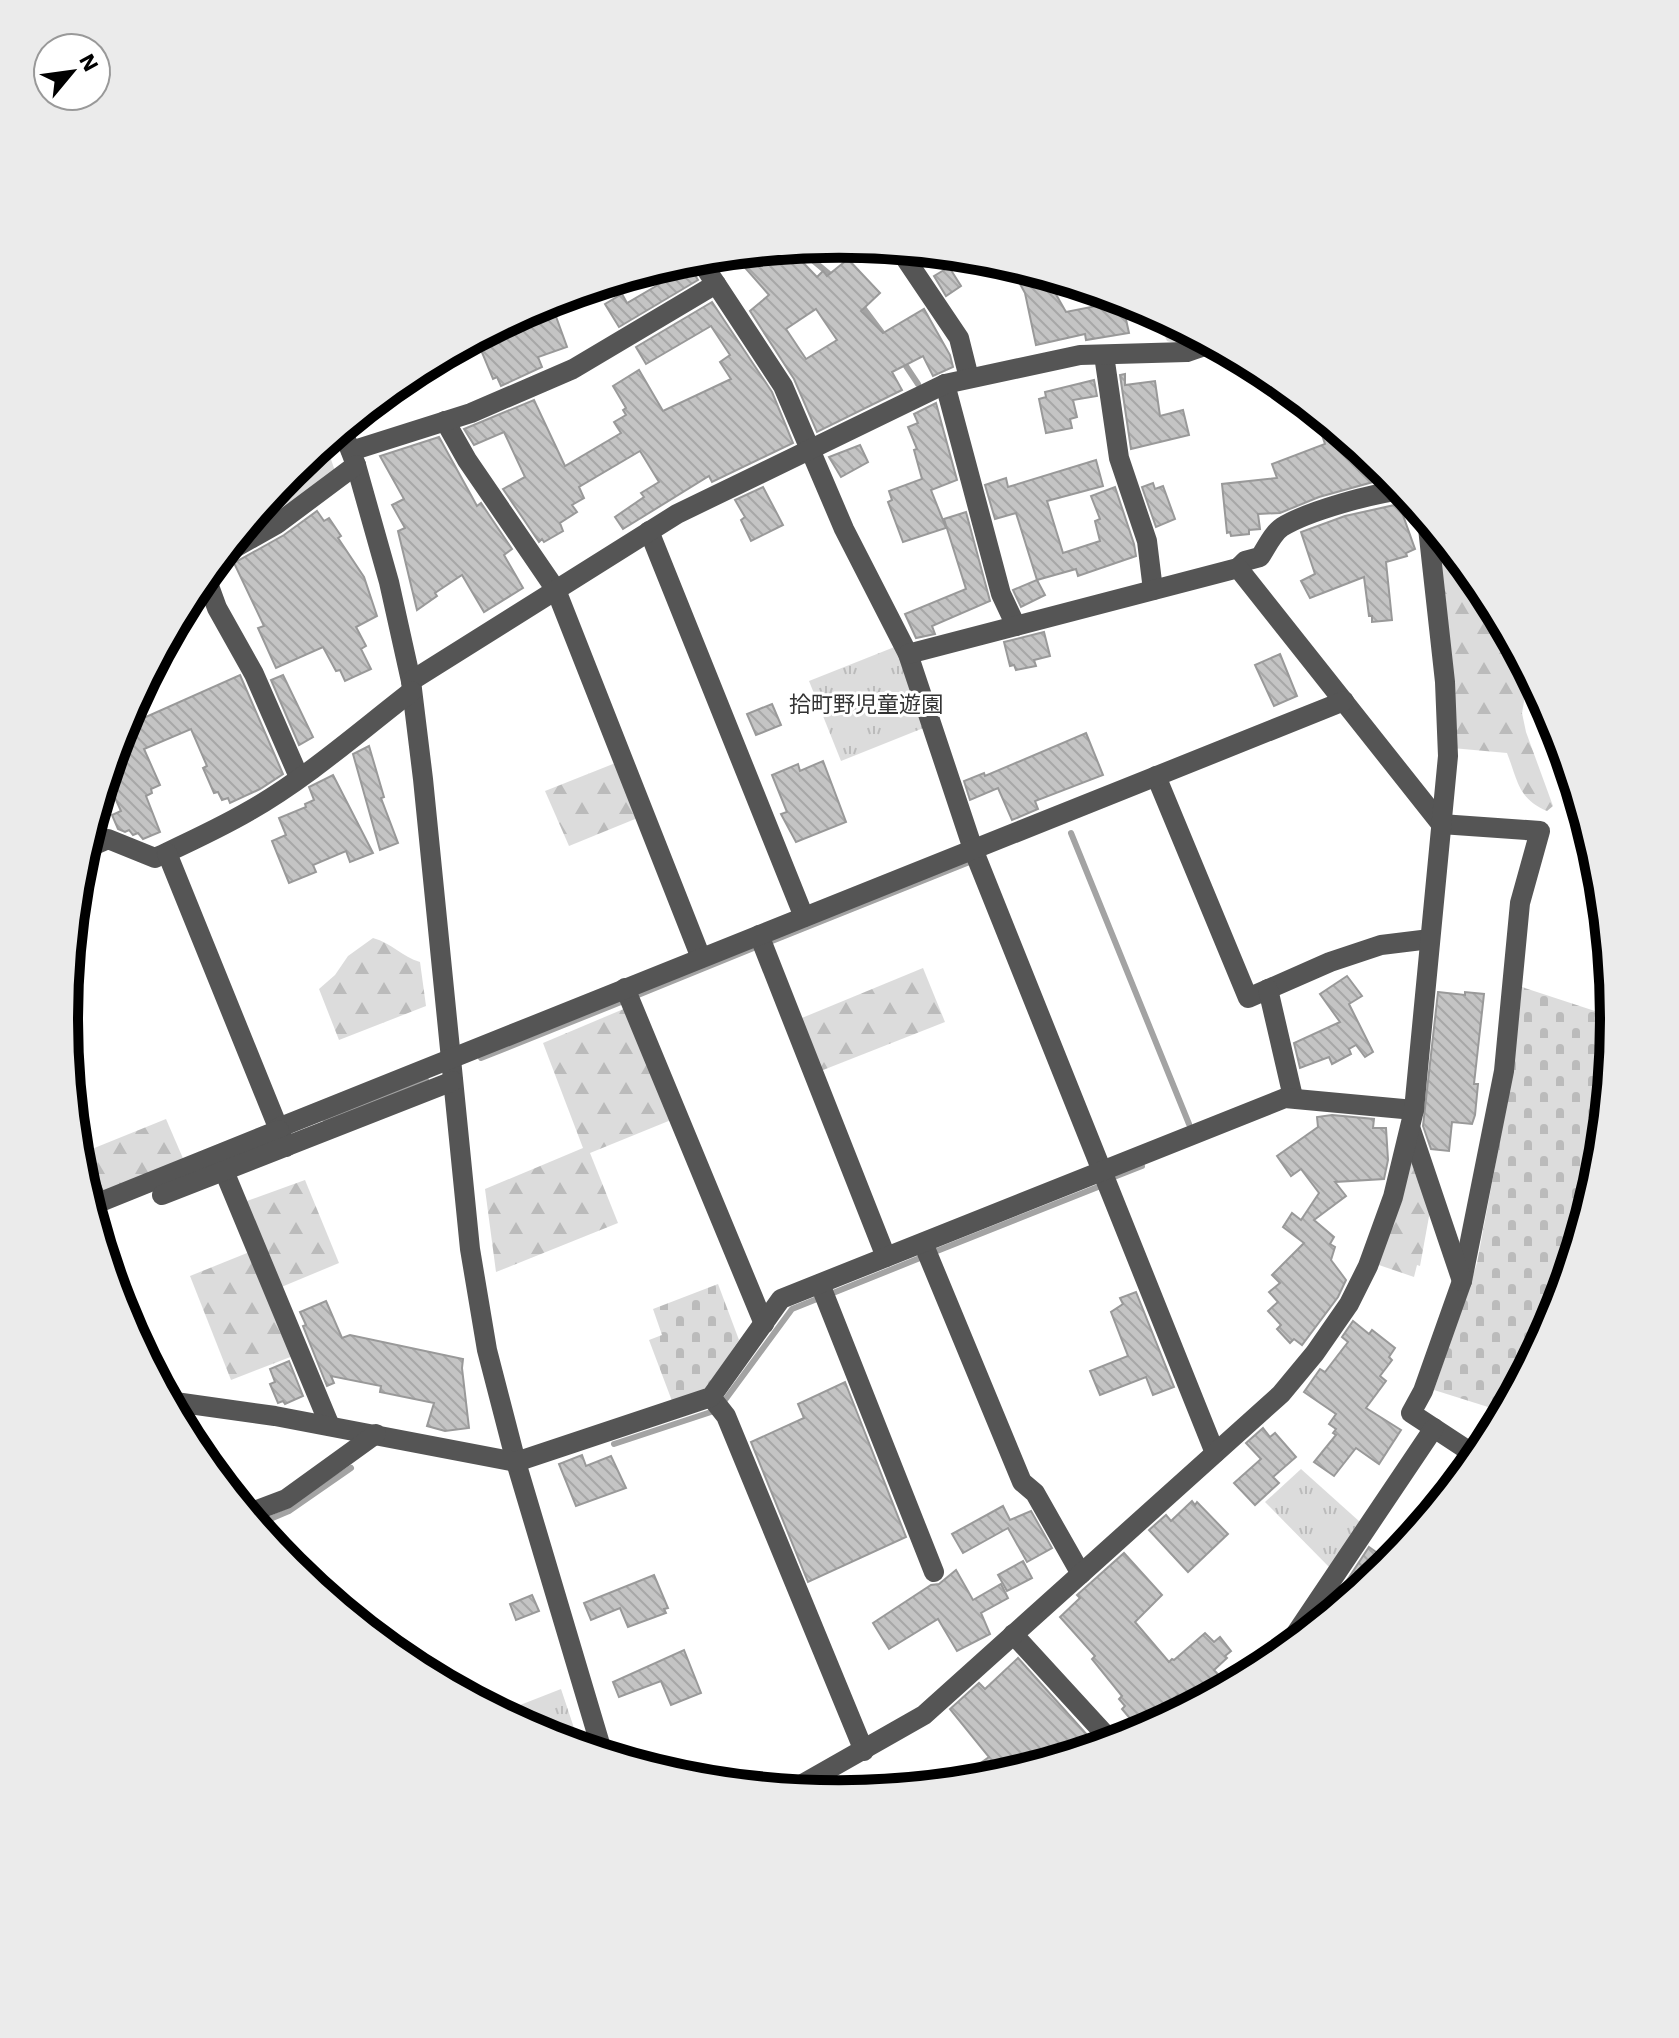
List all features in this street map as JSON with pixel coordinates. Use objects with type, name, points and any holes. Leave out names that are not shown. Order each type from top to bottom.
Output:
[{"type":"street","points":[[907,261],[959,338],[969,378]]},
{"type":"street","points":[[706,269],[783,386],[844,529],[908,654],[973,849],[1215,1453]]},
{"type":"street","points":[[247,541],[277,524],[353,458],[471,413],[573,369],[716,284]]},
{"type":"street","points":[[99,843],[108,839],[155,858],[250,810],[299,777],[411,686],[649,531],[677,514],[945,384],[1080,355],[1187,352],[1198,348]]},
{"type":"street","points":[[1104,355],[1119,458],[1147,541],[1153,590]]},
{"type":"street","points":[[945,384],[1001,594],[1016,626]]},
{"type":"street","points":[[445,421],[467,460],[556,590],[701,958]]},
{"type":"street","points":[[346,439],[389,582],[411,686],[470,1249],[487,1350],[516,1462],[599,1741]]},
{"type":"street","points":[[908,654],[1238,568],[1245,561],[1260,557],[1279,528],[1309,515],[1389,493]]},
{"type":"street","points":[[649,531],[804,917]]},
{"type":"street","points":[[812,1779],[924,1715],[1281,1394],[1315,1353],[1349,1304],[1373,1252],[1393,1197],[1413,1120],[1448,756],[1445,682],[1429,537]]},
{"type":"street","points":[[1238,568],[1441,824],[1540,831],[1520,903],[1504,1071],[1462,1281],[1423,1391],[1411,1413],[1467,1450]]},
{"type":"street","points":[[210,590],[217,608],[254,674],[299,777]]},
{"type":"street","points":[[162,1195],[224,1171],[281,1135],[451,1058],[1344,701]]},
{"type":"street","points":[[1156,776],[1248,998],[1330,962],[1381,945],[1430,939]]},
{"type":"street","points":[[167,853],[281,1135]]},
{"type":"street","points":[[759,935],[886,1257]]},
{"type":"street","points":[[625,988],[764,1324]]},
{"type":"street","points":[[1268,989],[1293,1097]]},
{"type":"street","points":[[101,1202],[281,1135],[453,1081]]},
{"type":"street","points":[[182,1403],[376,1434],[516,1462],[711,1397],[781,1299],[1285,1098],[1413,1120]]},
{"type":"street","points":[[1413,1120],[1462,1281]]},
{"type":"street","points":[[224,1171],[330,1426]]},
{"type":"street","points":[[923,1243],[1022,1482],[1035,1493],[1081,1574]]},
{"type":"street","points":[[820,1284],[934,1572]]},
{"type":"street","points":[[711,1397],[726,1416],[864,1751]]},
{"type":"street","points":[[1303,1623],[1434,1428]]},
{"type":"street","points":[[258,1510],[286,1499],[376,1434]]},
{"type":"street","points":[[1013,1634],[1104,1733]]},
{"type":"green space","points":[[1162,329],[1186,342],[1176,344],[1167,341]]},
{"type":"green space","points":[[329,454],[335,471],[263,522]]},
{"type":"green space","points":[[1437,547],[1499,638],[1526,691],[1522,713],[1526,732],[1553,806],[1547,811],[1524,795],[1507,753],[1452,748]]},
{"type":"green space","name":"拾町野児童遊園","points":[[897,646],[926,727],[841,761],[809,681]]},
{"type":"green space","points":[[618,762],[640,817],[569,846],[545,791]]},
{"type":"green space","points":[[373,938],[420,962],[426,1006],[339,1040],[319,989],[335,975],[348,956]]},
{"type":"green space","points":[[923,968],[945,1022],[818,1072],[797,1020]]},
{"type":"green space","points":[[1522,987],[1598,1012],[1601,1019],[1594,1118],[1575,1216],[1543,1310],[1494,1409],[1434,1390],[1477,1263],[1513,1070]]},
{"type":"green space","points":[[626,1008],[671,1120],[590,1153],[618,1223],[496,1272],[485,1189],[583,1148],[543,1043]]},
{"type":"green space","points":[[166,1119],[185,1163],[100,1198],[90,1150]]},
{"type":"green space","points":[[1412,1152],[1430,1211],[1420,1266],[1417,1265],[1414,1277],[1376,1264]]},
{"type":"green space","points":[[305,1180],[339,1263],[279,1288],[244,1202]]},
{"type":"green space","points":[[252,1251],[293,1356],[231,1380],[190,1276]]},
{"type":"green space","points":[[718,1284],[739,1340],[705,1391],[672,1401],[649,1340],[662,1335],[653,1309]]},
{"type":"green space","points":[[1301,1469],[1360,1522],[1332,1570],[1265,1502]]},
{"type":"green space","points":[[561,1689],[574,1728],[568,1730],[514,1707]]},
{"type":"shaded area","points":[[1547,738],[1564,784],[1561,779]]},
{"type":"building","points":[[799,259],[817,277],[823,271],[827,276],[848,259],[880,293],[861,311],[883,333],[924,309],[950,355],[953,367],[933,376],[923,356],[892,372],[902,390],[817,432],[794,379],[750,311],[769,295],[742,264]],"holes":[[[816,309],[837,340],[806,359],[786,329]]]},
{"type":"building","points":[[949,267],[961,286],[946,296],[934,276]]},
{"type":"building","points":[[693,272],[698,280],[619,327],[605,304],[622,294],[627,303],[663,282],[661,279]]},
{"type":"building","points":[[1017,279],[1052,288],[1066,312],[1103,305],[1125,313],[1129,333],[1086,340],[1085,334],[1036,345],[1025,293]]},
{"type":"building","points":[[712,302],[772,392],[793,443],[712,482],[709,476],[623,529],[615,517],[644,497],[641,493],[659,482],[640,451],[579,487],[584,498],[572,505],[577,512],[560,523],[563,531],[539,542],[503,489],[525,477],[504,432],[474,445],[464,429],[534,400],[565,466],[621,433],[614,422],[626,415],[623,410],[626,408],[613,386],[639,370],[663,411],[731,379],[720,362],[730,355],[711,326],[646,364],[636,347]]},
{"type":"building","points":[[555,313],[567,347],[538,357],[542,367],[501,386],[497,377],[493,379],[480,348]]},
{"type":"building","points":[[1125,374],[1125,385],[1155,381],[1160,416],[1183,410],[1189,435],[1131,449],[1120,375]]},
{"type":"building","points":[[1094,380],[1097,396],[1073,400],[1077,417],[1070,419],[1072,428],[1046,433],[1039,399],[1046,397],[1045,392]]},
{"type":"building","points":[[936,403],[957,480],[931,490],[946,528],[903,542],[888,502],[892,500],[889,491],[922,479],[914,450],[917,449],[908,427],[918,423],[914,414]]},
{"type":"building","points":[[1321,432],[1342,446],[1369,473],[1373,482],[1319,497],[1280,513],[1258,514],[1260,529],[1249,530],[1249,534],[1231,536],[1230,532],[1227,533],[1222,484],[1277,478],[1272,464],[1325,444]]},
{"type":"building","points":[[439,437],[477,506],[481,503],[512,549],[504,555],[523,588],[484,612],[462,575],[417,610],[398,531],[405,528],[392,505],[404,499],[380,456]]},
{"type":"building","points":[[860,445],[868,462],[841,477],[829,457]]},
{"type":"building","points":[[1096,460],[1103,486],[1047,501],[1063,553],[1100,541],[1095,521],[1100,519],[1091,496],[1115,487],[1136,556],[1078,576],[1076,569],[1037,580],[1016,513],[995,519],[985,485],[1006,478],[1008,487]]},
{"type":"building","points":[[1153,483],[1155,489],[1163,486],[1175,519],[1156,527],[1142,487]]},
{"type":"building","points":[[763,487],[783,525],[751,541],[741,520],[745,517],[735,500]]},
{"type":"building","points":[[1399,504],[1415,549],[1406,553],[1407,556],[1386,562],[1392,620],[1372,622],[1364,577],[1310,598],[1301,581],[1315,574],[1301,532],[1345,516]]},
{"type":"building","points":[[317,511],[324,521],[329,518],[341,536],[338,538],[364,577],[377,616],[356,627],[366,646],[361,649],[371,669],[345,681],[323,647],[276,668],[258,628],[264,626],[234,563],[284,535]]},
{"type":"building","points":[[966,512],[990,601],[932,626],[935,634],[916,638],[905,614],[966,589],[944,519]]},
{"type":"building","points":[[1037,580],[1045,595],[1021,607],[1013,590]]},
{"type":"building","points":[[1044,632],[1050,656],[1034,660],[1036,666],[1016,670],[1014,665],[1010,666],[1004,642]]},
{"type":"building","points":[[1280,654],[1297,696],[1274,706],[1255,665]]},
{"type":"building","points":[[240,675],[283,774],[230,803],[228,798],[222,800],[218,792],[214,793],[203,768],[207,766],[191,729],[144,749],[160,785],[151,789],[152,793],[146,796],[160,832],[143,839],[138,833],[133,835],[129,830],[118,829],[112,815],[121,811],[113,793],[140,720]]},
{"type":"building","points":[[283,675],[313,737],[299,745],[271,680]]},
{"type":"building","points":[[772,704],[781,725],[756,735],[747,714]]},
{"type":"building","points":[[1086,733],[1103,775],[1035,801],[1038,809],[1012,820],[998,788],[970,800],[964,781],[984,773],[985,776]]},
{"type":"building","points":[[369,746],[384,797],[381,798],[398,843],[380,850],[353,754]]},
{"type":"building","points":[[823,761],[846,822],[796,842],[781,814],[787,812],[772,775],[798,764],[800,771]]},
{"type":"building","points":[[333,775],[373,853],[350,862],[346,851],[313,865],[316,872],[289,883],[272,841],[286,835],[279,818],[306,807],[305,804],[314,800],[309,787]]},
{"type":"building","points":[[1347,976],[1362,996],[1349,1004],[1373,1052],[1365,1057],[1356,1045],[1349,1049],[1351,1054],[1332,1064],[1329,1057],[1300,1068],[1294,1043],[1340,1022],[1320,994]]},
{"type":"building","points":[[1438,992],[1484,994],[1474,1084],[1478,1084],[1475,1115],[1472,1124],[1452,1122],[1449,1151],[1431,1149],[1423,1126]]},
{"type":"building","points":[[1332,1115],[1374,1119],[1373,1128],[1386,1128],[1388,1160],[1384,1179],[1335,1182],[1346,1196],[1314,1220],[1334,1237],[1330,1244],[1335,1247],[1331,1260],[1346,1280],[1338,1297],[1302,1345],[1294,1339],[1290,1343],[1277,1329],[1281,1325],[1268,1311],[1278,1302],[1269,1292],[1280,1283],[1272,1275],[1304,1243],[1283,1227],[1292,1213],[1301,1220],[1319,1193],[1301,1169],[1291,1176],[1277,1156],[1318,1127],[1317,1117]]},
{"type":"building","points":[[1136,1292],[1174,1387],[1153,1395],[1146,1377],[1100,1395],[1090,1371],[1128,1356],[1111,1312],[1123,1304],[1120,1298]]},
{"type":"building","points":[[326,1301],[342,1338],[350,1335],[463,1359],[469,1428],[445,1431],[427,1426],[434,1403],[380,1392],[381,1386],[331,1376],[334,1383],[327,1386],[300,1312]]},
{"type":"building","points":[[1353,1321],[1369,1334],[1372,1330],[1395,1348],[1389,1357],[1392,1360],[1380,1376],[1386,1381],[1366,1408],[1401,1430],[1379,1464],[1356,1448],[1334,1476],[1314,1462],[1336,1435],[1333,1433],[1336,1429],[1329,1424],[1336,1414],[1304,1392],[1320,1369],[1325,1372],[1348,1342],[1342,1337]]},
{"type":"building","points":[[289,1361],[303,1396],[285,1404],[283,1401],[278,1403],[270,1384],[275,1382],[270,1369]]},
{"type":"building","points":[[845,1382],[906,1537],[808,1582],[751,1442],[804,1418],[798,1404]]},
{"type":"building","points":[[1263,1428],[1270,1437],[1275,1433],[1296,1457],[1273,1477],[1279,1483],[1255,1505],[1234,1483],[1261,1459],[1246,1443]]},
{"type":"building","points":[[582,1455],[586,1466],[611,1456],[626,1488],[576,1506],[559,1464]]},
{"type":"building","points":[[1192,1501],[1195,1505],[1197,1502],[1228,1534],[1188,1572],[1149,1530],[1166,1515],[1171,1521]]},
{"type":"building","points":[[1003,1506],[1010,1520],[1031,1511],[1052,1548],[1027,1562],[1008,1528],[963,1553],[952,1534]]},
{"type":"building","points":[[1369,1547],[1380,1555],[1342,1592],[1337,1596]]},
{"type":"building","points":[[1124,1553],[1162,1595],[1135,1622],[1169,1662],[1205,1633],[1214,1642],[1220,1637],[1231,1651],[1214,1670],[1221,1677],[1182,1699],[1178,1695],[1163,1708],[1133,1722],[1122,1709],[1125,1706],[1119,1699],[1122,1696],[1092,1659],[1095,1656],[1060,1617],[1080,1598],[1077,1595]]},
{"type":"building","points":[[1023,1561],[1032,1578],[1007,1591],[998,1575]]},
{"type":"building","points":[[956,1570],[973,1600],[1001,1584],[1008,1598],[981,1613],[990,1634],[957,1651],[938,1619],[889,1649],[873,1623],[931,1585],[939,1584]]},
{"type":"building","points":[[654,1575],[668,1608],[664,1609],[666,1613],[628,1627],[620,1608],[591,1620],[584,1603]]},
{"type":"building","points":[[532,1595],[539,1611],[516,1620],[510,1604]]},
{"type":"building","points":[[684,1650],[701,1693],[671,1705],[661,1681],[619,1697],[613,1682]]},
{"type":"building","points":[[1018,1658],[1090,1738],[1037,1755],[973,1768],[989,1757],[950,1709],[979,1683],[985,1689]]},
{"type":"waterway","points":[[811,259],[834,278]]},
{"type":"waterway","points":[[859,302],[886,338]]},
{"type":"waterway","points":[[902,360],[918,384]]},
{"type":"waterway","points":[[1071,833],[1189,1124]]},
{"type":"waterway","points":[[772,941],[967,863]]},
{"type":"waterway","points":[[638,995],[756,947]]},
{"type":"waterway","points":[[481,1058],[621,1002]]},
{"type":"waterway","points":[[326,1120],[426,1080]]},
{"type":"waterway","points":[[1114,1177],[1142,1166]]},
{"type":"waterway","points":[[937,1251],[1098,1187]]},
{"type":"waterway","points":[[833,1293],[920,1258]]},
{"type":"waterway","points":[[725,1400],[792,1309],[817,1299]]},
{"type":"waterway","points":[[614,1444],[714,1411]]},
{"type":"waterway","points":[[267,1521],[289,1511],[351,1468]]}]
